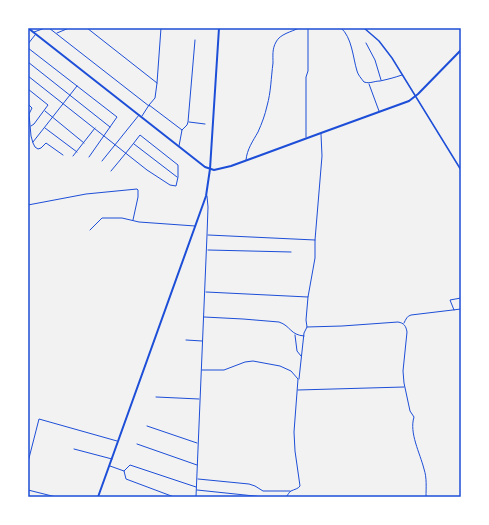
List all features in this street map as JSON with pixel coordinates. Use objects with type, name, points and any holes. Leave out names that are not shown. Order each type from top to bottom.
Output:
[{"type":"main road","points":[[28,28],[205,167],[218,170],[409,101],[416,96],[461,50]]},
{"type":"main road","points":[[98,497],[206,196],[210,169],[219,28]]},
{"type":"street","points":[[28,44],[34,33],[45,28]]},
{"type":"street","points":[[49,28],[182,130]]},
{"type":"street","points":[[56,34],[69,28]]},
{"type":"street","points":[[87,28],[157,83]]},
{"type":"street","points":[[142,117],[155,98],[161,28]]},
{"type":"street","points":[[246,160],[248,150],[263,120],[268,105],[275,44],[284,34],[299,28]]},
{"type":"street","points":[[306,138],[308,28]]},
{"type":"street","points":[[341,28],[344,30],[350,42],[357,72],[364,82],[368,83],[387,80],[403,74]]},
{"type":"street","points":[[365,28],[380,41],[389,53],[461,170]]},
{"type":"street","points":[[179,146],[182,130],[188,122],[195,40]]},
{"type":"street","points":[[366,43],[375,60],[381,80]]},
{"type":"street","points":[[28,48],[117,117],[89,157]]},
{"type":"street","points":[[28,62],[110,127]]},
{"type":"street","points":[[28,76],[95,128],[104,136],[116,145],[126,153],[147,170],[170,185],[176,186],[178,177],[178,165],[140,134],[126,153],[111,171]]},
{"type":"street","points":[[368,83],[380,112]]},
{"type":"street","points":[[33,143],[77,86]]},
{"type":"street","points":[[28,89],[48,105],[34,124],[30,126]]},
{"type":"street","points":[[28,104],[32,108],[29,114],[31,136],[35,148],[41,148],[46,143],[63,155]]},
{"type":"street","points":[[44,111],[84,143]]},
{"type":"street","points":[[102,161],[139,115]]},
{"type":"street","points":[[188,122],[205,124]]},
{"type":"street","points":[[45,127],[77,152]]},
{"type":"street","points":[[73,156],[95,128]]},
{"type":"street","points":[[197,479],[250,484],[263,491],[290,491],[300,487],[294,432],[298,379],[304,336],[307,327],[306,320],[308,297],[315,258],[315,240],[322,156],[321,133]]},
{"type":"street","points":[[133,143],[178,177]]},
{"type":"street","points":[[28,205],[86,194],[137,189],[138,197],[133,220]]},
{"type":"street","points":[[196,497],[207,250],[208,207],[206,196]]},
{"type":"street","points":[[90,230],[102,218],[122,218],[139,222],[195,226]]},
{"type":"street","points":[[207,235],[315,240]]},
{"type":"street","points":[[207,250],[291,252]]},
{"type":"street","points":[[205,292],[308,297]]},
{"type":"street","points":[[454,310],[450,300],[461,298]]},
{"type":"street","points":[[404,324],[406,318],[411,315],[461,309]]},
{"type":"street","points":[[204,317],[279,322],[285,324],[294,334],[297,352],[301,356]]},
{"type":"street","points":[[307,327],[398,322],[404,324],[407,328],[403,371],[404,386],[410,411],[414,417],[412,421],[413,432],[424,469],[426,480],[426,497]]},
{"type":"street","points":[[294,334],[304,336]]},
{"type":"street","points":[[186,340],[203,341]]},
{"type":"street","points":[[202,370],[224,370],[245,362],[253,361],[280,366],[291,372],[298,379]]},
{"type":"street","points":[[297,390],[404,386]]},
{"type":"street","points":[[156,397],[200,399]]},
{"type":"street","points":[[28,462],[39,419],[118,441]]},
{"type":"street","points":[[147,426],[199,444]]},
{"type":"street","points":[[137,444],[198,465]]},
{"type":"street","points":[[74,448],[112,459]]},
{"type":"street","points":[[124,471],[130,465],[196,487]]},
{"type":"street","points":[[109,466],[124,471]]},
{"type":"street","points":[[124,471],[126,479],[174,497]]},
{"type":"street","points":[[28,490],[56,497]]},
{"type":"street","points":[[196,490],[264,497]]},
{"type":"street","points":[[286,497],[290,491]]}]
